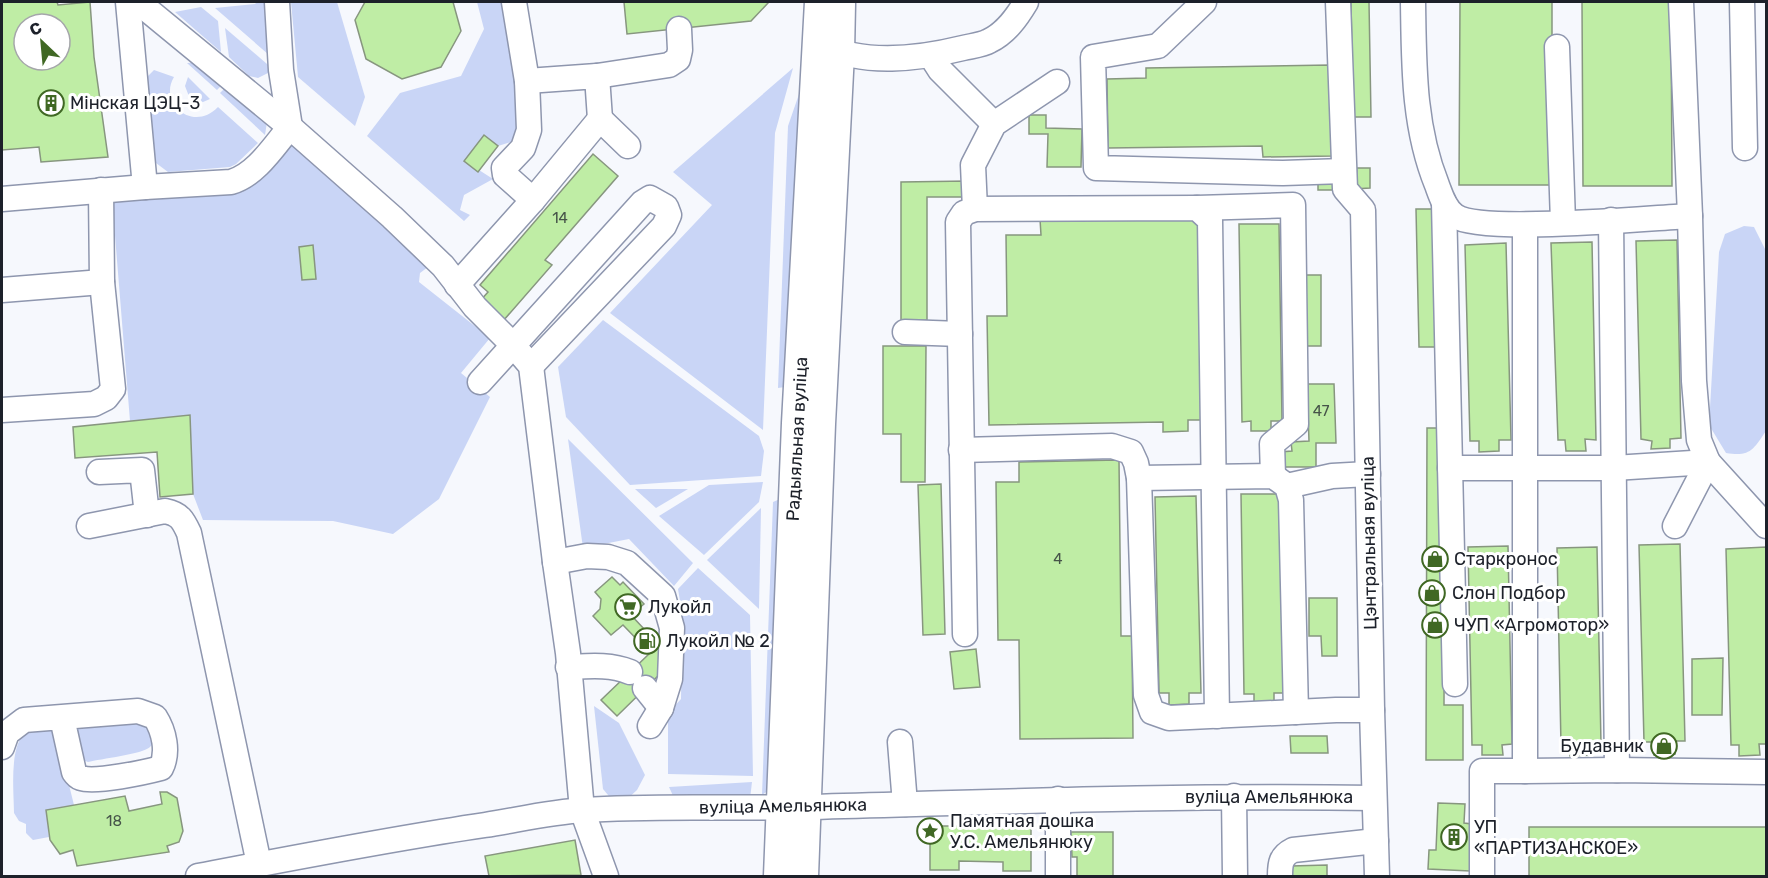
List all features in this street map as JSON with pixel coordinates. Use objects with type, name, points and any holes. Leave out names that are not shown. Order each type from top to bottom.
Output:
[{"type":"main road","name":"Радыяльная вуліца","points":[[820,2],[829,48]]},
{"type":"main road","name":"Радыяльная вуліца","points":[[778,876],[793,807],[820,424],[829,48],[840,2]]},
{"type":"main road","name":"Радыяльная вуліца","points":[[793,807],[803,876]]},
{"type":"street","points":[[128,2],[145,187]]},
{"type":"street","points":[[138,2],[290,127],[392,217],[443,266],[475,307],[531,366],[568,653],[582,810],[606,876]]},
{"type":"street","points":[[277,2],[281,70],[290,127]]},
{"type":"street","points":[[514,2],[527,81],[528,137],[523,148],[504,168],[505,175],[532,200]]},
{"type":"street","points":[[829,48],[884,58],[931,56],[989,41],[1012,24],[1026,2]]},
{"type":"street","points":[[1204,2],[1158,46],[1093,57],[1096,168],[1283,173],[1344,171],[1338,2]]},
{"type":"street","points":[[1413,2],[1414,78],[1423,148],[1444,203],[1455,216],[1471,222],[1525,225],[1690,216]]},
{"type":"street","points":[[1681,2],[1694,381],[1699,440],[1708,462],[1767,526]]},
{"type":"street","points":[[1742,2],[1745,148]]},
{"type":"street","points":[[527,81],[597,76],[669,65],[678,59],[679,29]]},
{"type":"street","points":[[1557,47],[1563,222]]},
{"type":"street","points":[[931,56],[940,70],[994,124]]},
{"type":"street","points":[[597,76],[600,119],[628,146]]},
{"type":"street","points":[[975,209],[973,165],[994,124],[1057,82]]},
{"type":"street","points":[[457,285],[600,119]]},
{"type":"street","points":[[2,199],[240,180],[290,127]]},
{"type":"street","name":"Цэнтральная вуліца","points":[[1344,171],[1345,189],[1363,210],[1377,876]]},
{"type":"street","points":[[2,410],[94,404],[106,398],[113,389],[102,282],[101,190]]},
{"type":"street","points":[[480,382],[642,203],[650,198],[666,207],[669,215],[664,226],[531,366]]},
{"type":"street","points":[[1444,203],[1455,684]]},
{"type":"street","points":[[965,634],[958,222],[964,213],[975,209],[1293,205],[1296,424],[1272,444],[1280,481],[1291,501],[1296,712]]},
{"type":"street","points":[[1197,208],[1209,220],[1216,716]]},
{"type":"street","points":[[1611,220],[1617,770]]},
{"type":"street","points":[[1525,225],[1525,771]]},
{"type":"street","points":[[2,290],[102,282]]},
{"type":"street","points":[[905,332],[960,334]]},
{"type":"street","points":[[961,450],[1112,447],[1131,452],[1139,478],[1146,695],[1152,712],[1169,718],[1372,710]]},
{"type":"street","points":[[1450,468],[1614,468],[1708,462]]},
{"type":"street","points":[[1676,526],[1708,462]]},
{"type":"street","points":[[99,472],[142,470],[147,515]]},
{"type":"street","points":[[1139,478],[1212,476],[1280,481],[1368,474]]},
{"type":"street","points":[[89,526],[165,511],[176,513],[183,519],[189,533],[259,864]]},
{"type":"street","points":[[555,562],[587,556],[608,557],[627,563],[663,596],[672,628],[670,679],[655,717],[638,680],[617,667],[568,667]]},
{"type":"street","points":[[2,747],[7,733],[24,720],[62,718]]},
{"type":"street","points":[[900,742],[905,804]]},
{"type":"street","points":[[1482,876],[1482,771],[1767,771]]},
{"type":"street","points":[[1234,796],[1235,876]]},
{"type":"street","name":"вуліца Амельянюка","points":[[198,876],[434,832],[582,810],[1234,796],[1374,798]]},
{"type":"street","points":[[1058,799],[1058,876]]},
{"type":"street","points":[[1280,876],[1280,863],[1285,854],[1293,850],[1376,841]]},
{"type":"shaded area","points":[[274,2],[276,61],[215,8]]},
{"type":"shaded area","points":[[291,2],[337,2],[365,97],[355,126],[298,77]]},
{"type":"shaded area","points":[[477,2],[504,2],[522,129],[511,142],[498,146],[484,135],[465,161],[493,179],[464,195],[460,210],[470,215],[464,221],[367,136],[400,93],[461,76],[484,29]]},
{"type":"shaded area","points":[[201,7],[218,21],[221,52],[175,12]]},
{"type":"shaded area","points":[[225,28],[274,70],[258,78],[249,76],[229,57]]},
{"type":"shaded area","points":[[204,62],[226,81],[217,90],[187,63]]},
{"type":"shaded area","points":[[793,68],[775,133],[763,430],[610,313],[712,205],[673,172]]},
{"type":"shaded area","points":[[154,70],[174,77],[170,87],[171,96],[174,105],[181,112],[198,117],[218,107],[258,143],[230,167],[168,172],[152,160],[147,77]]},
{"type":"shaded area","points":[[807,71],[785,387],[778,388],[788,126]]},
{"type":"shaded area","points":[[188,77],[210,99],[203,102],[190,99],[185,86]]},
{"type":"shaded area","points":[[229,84],[267,122],[265,135],[220,93]]},
{"type":"shaded area","points":[[300,145],[428,267],[420,273],[419,282],[490,338],[461,373],[490,397],[439,499],[393,534],[333,521],[203,520],[193,494],[190,415],[130,421],[114,201],[246,185],[283,146]]},
{"type":"shaded area","points":[[1744,226],[1754,227],[1765,249],[1766,431],[1750,451],[1734,454],[1726,453],[1709,425],[1719,252],[1725,234]]},
{"type":"shaded area","points":[[603,320],[759,436],[764,451],[761,476],[630,485],[566,417],[558,367]]},
{"type":"shaded area","points":[[568,439],[693,563],[674,586],[629,539],[583,548]]},
{"type":"shaded area","points":[[763,482],[759,502],[704,555],[659,516],[709,485]]},
{"type":"shaded area","points":[[635,489],[688,489],[656,508]]},
{"type":"shaded area","points":[[780,499],[769,790],[762,795],[773,502]]},
{"type":"shaded area","points":[[761,508],[759,609],[707,560]]},
{"type":"shaded area","points":[[698,568],[750,615],[753,776],[668,774],[668,713],[681,699],[682,613],[678,589]]},
{"type":"shaded area","points":[[594,706],[619,723],[645,775],[637,790],[624,802],[613,801],[603,789]]},
{"type":"shaded area","points":[[129,719],[152,728],[153,741],[150,747],[130,754],[88,762],[80,759],[76,727]]},
{"type":"shaded area","points":[[51,728],[57,737],[74,805],[46,810],[49,837],[33,840],[26,833],[26,824],[19,821],[14,813],[15,756],[22,736],[28,730]]},
{"type":"shaded area","points":[[752,782],[750,799],[675,800],[669,787]]},
{"type":"building","name":"Мінская ЦЭЦ-3","points":[[2,2],[57,2],[58,5],[90,2],[94,57],[108,157],[41,162],[39,147],[2,150]]},
{"type":"building","points":[[365,2],[453,2],[461,31],[441,67],[402,79],[366,59],[355,20]]},
{"type":"building","points":[[624,2],[768,3],[751,21],[627,34]]},
{"type":"building","points":[[1351,2],[1369,2],[1371,117],[1353,117]]},
{"type":"building","points":[[1460,2],[1552,2],[1552,185],[1459,185]]},
{"type":"building","points":[[1582,2],[1671,2],[1672,186],[1583,186]]},
{"type":"building","points":[[1330,65],[1332,156],[1263,157],[1262,146],[1108,148],[1107,79],[1146,78],[1146,68]]},
{"type":"building","points":[[1029,115],[1046,115],[1046,128],[1082,129],[1081,167],[1047,167],[1048,134],[1029,134]]},
{"type":"building","points":[[484,135],[498,146],[478,172],[464,161]]},
{"type":"building","points":[[593,154],[618,176],[545,260],[552,265],[503,321],[480,301],[488,292],[480,285]]},
{"type":"building","points":[[1354,168],[1370,168],[1370,188],[1354,189]]},
{"type":"building","points":[[1318,180],[1335,180],[1336,190],[1318,190]]},
{"type":"building","points":[[968,181],[968,197],[927,197],[927,320],[901,321],[901,182]]},
{"type":"building","points":[[1416,209],[1438,209],[1441,347],[1419,347]]},
{"type":"building","points":[[1198,216],[1202,420],[1188,420],[1188,431],[1163,432],[1163,422],[989,425],[987,316],[1007,316],[1006,235],[1041,235],[1040,219]]},
{"type":"building","points":[[1239,224],[1279,224],[1282,421],[1271,421],[1271,431],[1251,431],[1251,421],[1242,422]]},
{"type":"building","points":[[1677,240],[1681,438],[1670,439],[1670,448],[1651,449],[1652,441],[1641,439],[1636,241]]},
{"type":"building","points":[[1592,242],[1596,440],[1585,439],[1586,451],[1566,451],[1565,440],[1558,440],[1551,243]]},
{"type":"building","points":[[1506,243],[1511,440],[1499,440],[1499,451],[1479,452],[1479,441],[1470,441],[1465,245]]},
{"type":"building","points":[[313,245],[316,279],[302,280],[299,247]]},
{"type":"building","points":[[1301,275],[1321,275],[1321,346],[1302,346]]},
{"type":"building","points":[[883,346],[926,346],[925,482],[901,482],[901,434],[883,434]]},
{"type":"building","points":[[1307,384],[1334,384],[1336,443],[1316,443],[1316,467],[1277,467],[1279,452],[1292,451],[1291,442],[1309,441]]},
{"type":"building","points":[[190,415],[193,494],[160,497],[157,452],[75,458],[73,427]]},
{"type":"building","points":[[1427,428],[1445,428],[1444,705],[1463,705],[1463,760],[1426,760]]},
{"type":"building","points":[[1119,460],[1121,636],[1132,636],[1133,738],[1020,739],[1019,640],[998,640],[996,482],[1019,482],[1019,462]]},
{"type":"building","points":[[941,484],[945,634],[923,635],[918,485]]},
{"type":"building","points":[[1241,494],[1282,494],[1285,693],[1274,693],[1274,702],[1254,702],[1254,694],[1244,694]]},
{"type":"building","points":[[1196,496],[1201,693],[1189,693],[1189,704],[1169,705],[1169,693],[1159,693],[1155,497]]},
{"type":"building","points":[[1680,544],[1685,741],[1674,741],[1675,754],[1654,755],[1654,742],[1644,742],[1639,545]]},
{"type":"building","points":[[1508,546],[1512,744],[1502,745],[1503,755],[1482,755],[1482,745],[1472,745],[1468,547]]},
{"type":"building","points":[[1597,547],[1601,744],[1590,745],[1590,755],[1570,756],[1570,745],[1561,745],[1557,548]]},
{"type":"building","points":[[1766,547],[1766,744],[1759,744],[1760,755],[1739,756],[1739,745],[1731,745],[1726,549]]},
{"type":"building","name":"Лукойл № 2","points":[[612,577],[620,585],[623,582],[644,604],[631,615],[661,647],[663,671],[617,716],[601,700],[650,653],[623,625],[611,635],[593,616],[600,609],[601,599],[595,592]]},
{"type":"building","points":[[1309,598],[1337,598],[1337,656],[1322,656],[1321,636],[1309,636]]},
{"type":"building","points":[[976,649],[980,687],[954,689],[950,652]]},
{"type":"building","points":[[1723,658],[1722,715],[1692,715],[1692,659]]},
{"type":"building","points":[[1290,736],[1327,736],[1328,753],[1291,753]]},
{"type":"building","points":[[160,792],[167,792],[177,798],[183,831],[179,842],[167,846],[169,852],[77,866],[73,850],[60,854],[50,840],[46,810],[125,796],[129,811],[162,804]]},
{"type":"building","name":"УП «ПАРТИЗАНСКОЕ»","points":[[1438,803],[1465,804],[1464,823],[1472,824],[1470,871],[1428,869],[1429,850],[1436,850]]},
{"type":"building","points":[[930,826],[1031,826],[1031,871],[1003,871],[1003,862],[959,861],[959,870],[930,870]]},
{"type":"building","points":[[1529,827],[1766,827],[1766,876],[1529,876]]},
{"type":"building","points":[[1071,832],[1113,832],[1113,876],[1077,876],[1077,857],[1072,857]]},
{"type":"building","points":[[575,840],[581,875],[489,876],[485,856]]},
{"type":"building","points":[[1327,865],[1327,876],[1291,876],[1291,866]]},
{"type":"place","name":"Мінская ЦЭЦ-3","points":[[51,103]]},
{"type":"place","name":"Старкронос","points":[[1435,559]]},
{"type":"place","name":"Слон Подбор","points":[[1432,593]]},
{"type":"place","name":"Лукойл","points":[[628,607]]},
{"type":"place","name":"ЧУП «Агромотор»","points":[[1435,625]]},
{"type":"place","name":"Лукойл № 2","points":[[647,641]]},
{"type":"place","name":"Будавник","points":[[1664,746]]},
{"type":"place","name":"Памятная дошка У.С. Амельянюку","points":[[930,831]]},
{"type":"place","name":"УП «ПАРТИЗАНСКОЕ»","points":[[1454,837]]}]
